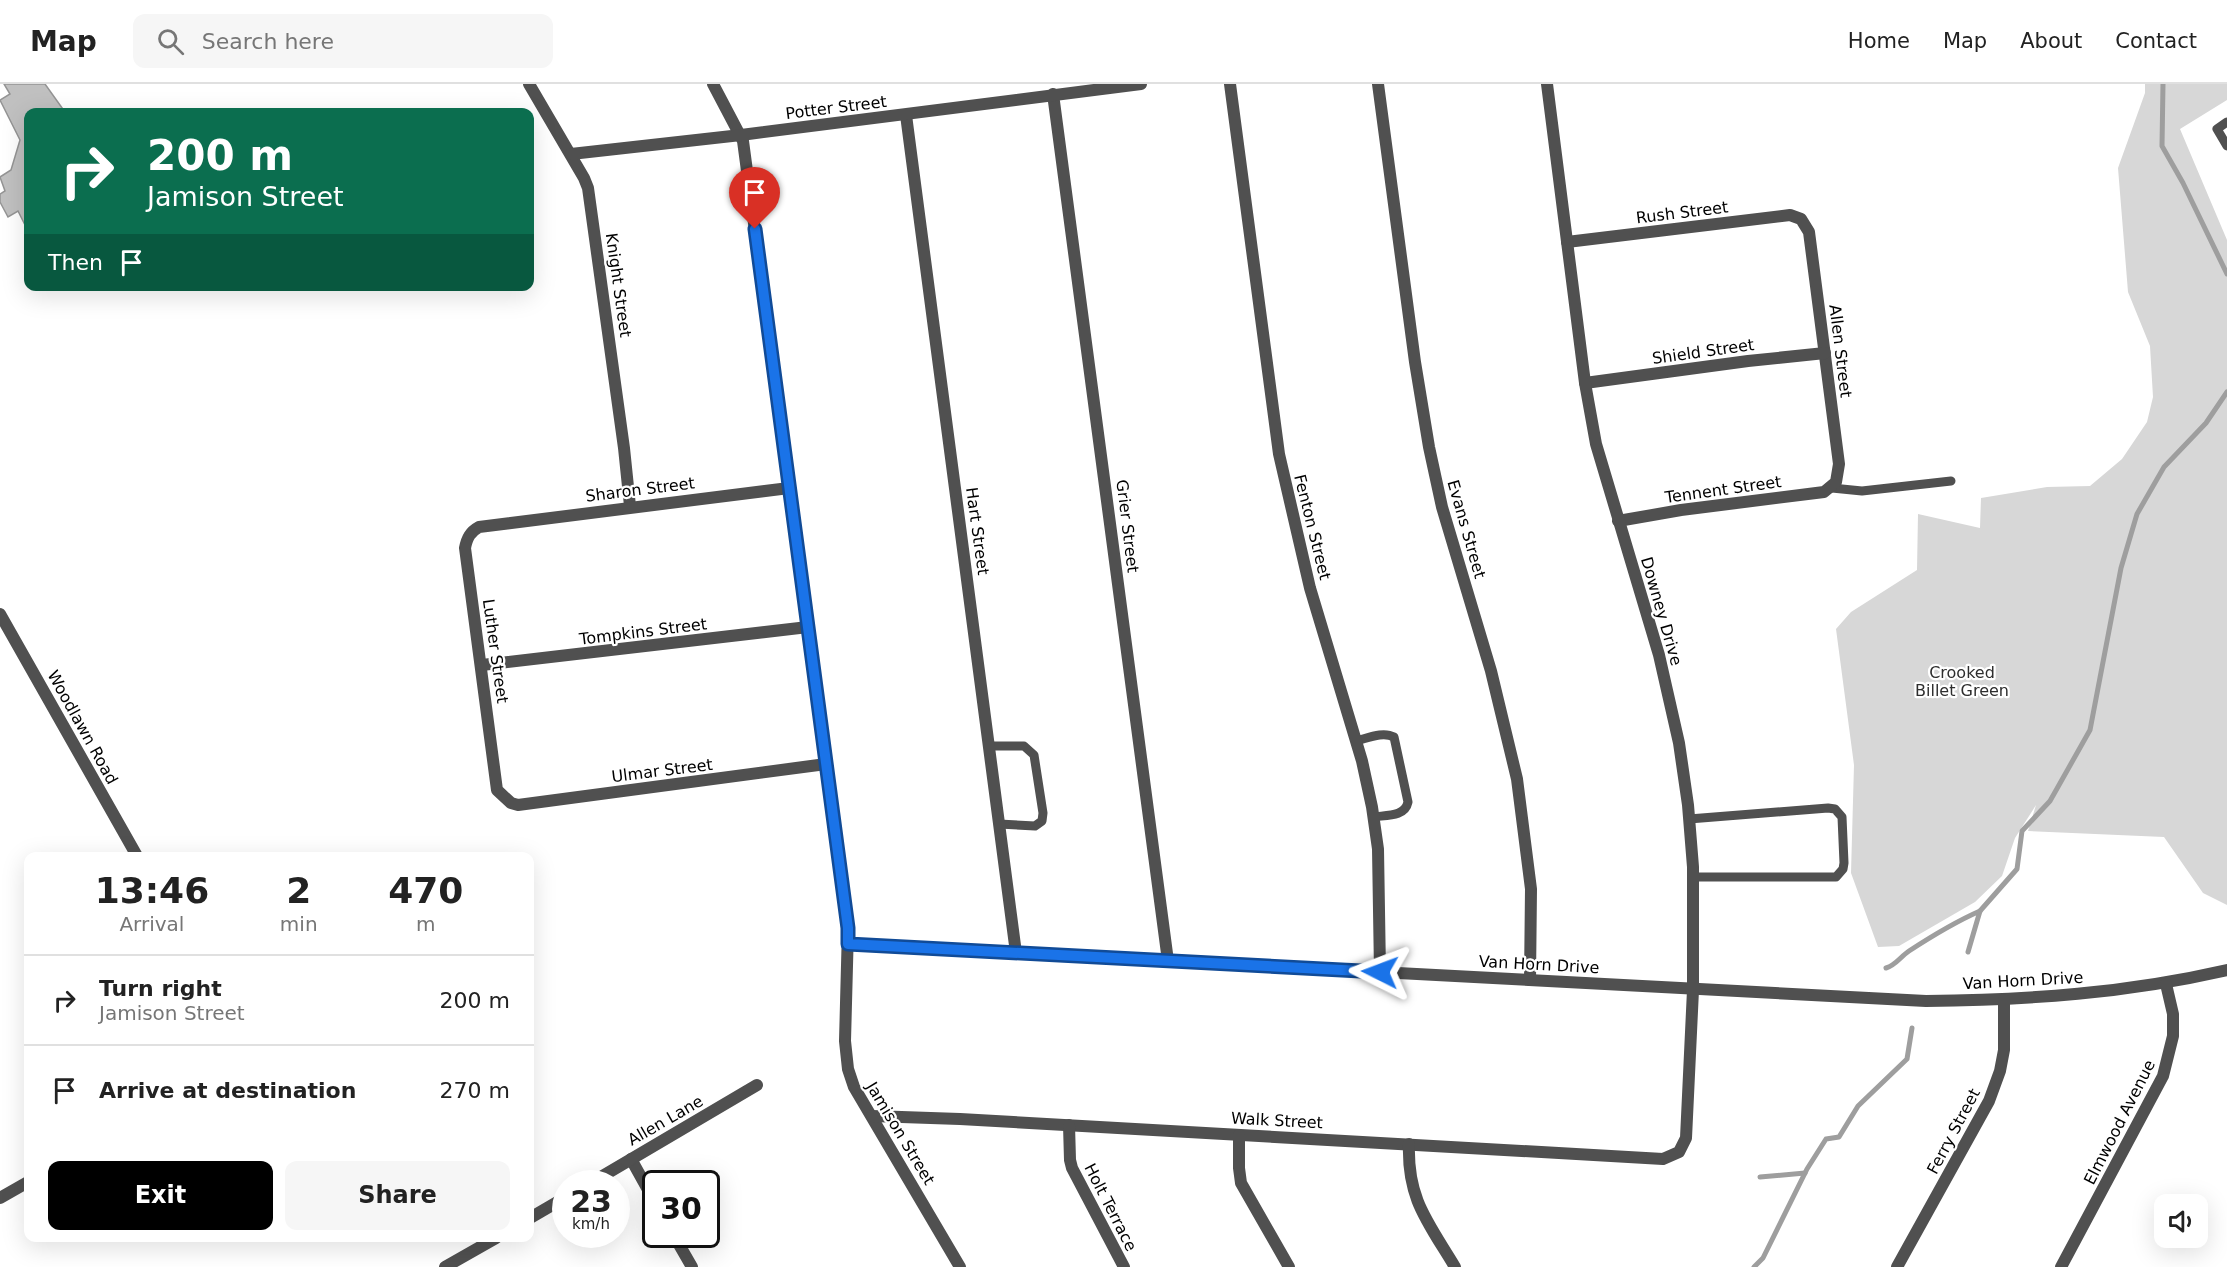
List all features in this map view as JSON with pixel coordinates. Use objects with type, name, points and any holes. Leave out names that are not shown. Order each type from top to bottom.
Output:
[{"type":"street","name":"Knight Street","points":[[530,84],[584,178],[591,206],[630,506]]},
{"type":"street","name":"Jamison Street","points":[[713,84],[741,135],[848,928],[845,1041],[848,1069],[854,1088],[960,1267]]},
{"type":"street","name":"Potter Street","points":[[571,154],[906,115],[1141,84]]},
{"type":"street","name":"Fenton Street","points":[[1230,84],[1278,454],[1310,588],[1356,741],[1374,817],[1378,870],[1380,972]]},
{"type":"street","name":"Evans Street","points":[[1378,84],[1415,362],[1429,447],[1442,507],[1494,681],[1517,779],[1531,889],[1530,980]]},
{"type":"street","name":"Downey Drive","points":[[1546,84],[1585,383],[1596,444],[1670,699],[1679,743],[1689,819],[1693,877],[1693,990],[1686,1138],[1679,1152]]},
{"type":"street","name":"Grier Street","points":[[1053,94],[1168,961]]},
{"type":"street","name":"Hart Street","points":[[906,115],[1016,953]]},
{"type":"street","name":"Rush Street","points":[[1567,242],[1790,215],[1801,219]]},
{"type":"street","name":"Allen Street","points":[[1801,219],[1809,232],[1839,464],[1836,482],[1832,488]]},
{"type":"street","name":"Shield Street","points":[[1585,383],[1825,353]]},
{"type":"street","name":"Sharon Street","points":[[495,524],[789,488]]},
{"type":"street","name":"Tennent Street","points":[[1618,521],[1681,510],[1824,492],[1832,488]]},
{"type":"street","name":"Luther Street","points":[[495,524],[472,531],[465,548],[497,790],[504,798]]},
{"type":"street","name":"Woodlawn Road","points":[[0,614],[134,852]]},
{"type":"street","name":"Tompkins Street","points":[[482,665],[808,627]]},
{"type":"street","name":"Ulmar Street","points":[[504,798],[518,805],[826,764]]},
{"type":"street","name":"Van Horn Drive","points":[[848,944],[1926,1001],[2004,1000],[2085,994],[2166,984],[2227,970]]},
{"type":"street","name":"Elmwood Avenue","points":[[2061,1267],[2163,1076],[2173,1036],[2173,1014],[2166,984]]},
{"type":"street","name":"Ferry Street","points":[[1898,1267],[1989,1101],[2000,1071],[2004,1050],[2004,1000]]},
{"type":"street","name":"Allen Lane","points":[[614,1170],[757,1085]]},
{"type":"street","name":"Walk Street","points":[[872,1116],[1663,1159],[1679,1152]]},
{"type":"street","name":"Holt Terrace","points":[[1069,1125],[1072,1168],[1124,1267]]},
{"type":"street","points":[[1239,1135],[1241,1183],[1289,1267]]},
{"type":"street","points":[[1409,1144],[1408,1167],[1413,1194],[1455,1267]]},
{"type":"street","points":[[631,1160],[642,1179]]},
{"type":"street","points":[[0,1198],[24,1184]]},
{"type":"street","points":[[534,1216],[552,1205]]},
{"type":"street","points":[[445,1267],[489,1242]]},
{"type":"street","points":[[681,1248],[692,1267]]},
{"type":"lane","points":[[2227,122],[2217,129],[2227,146]]},
{"type":"lane","points":[[1832,488],[1862,491],[1951,481]]},
{"type":"lane","points":[[1356,741],[1389,734],[1394,737],[1408,802],[1403,812],[1374,817]]},
{"type":"lane","points":[[990,746],[1024,746],[1034,755],[1043,813],[1042,821],[1035,826],[999,825]]},
{"type":"lane","points":[[1689,819],[1828,808],[1834,809],[1842,817],[1844,863],[1836,877],[1693,877]]},
{"type":"green space","name":"Crooked Billet Green","points":[[2145,84],[2227,84],[2227,100],[2180,129],[2227,240],[2227,905],[2203,893],[2164,837],[2028,831],[2036,805],[2015,838],[2002,876],[1975,902],[1899,946],[1878,947],[1851,873],[1854,765],[1836,629],[1851,612],[1917,570],[1918,514],[1980,528],[1981,498],[2047,487],[2090,486],[2122,459],[2147,422],[2153,397],[2150,346],[2128,292],[2118,168],[2145,93]]},
{"type":"building","points":[[4,84],[45,84],[62,108],[24,108],[24,223],[18,211],[8,217],[0,202],[0,194],[5,191],[0,177],[11,170],[20,140],[0,100],[10,94]]},
{"type":"waterway","points":[[2163,84],[2162,146],[2183,183],[2227,274]]},
{"type":"waterway","points":[[1968,952],[1980,911],[2017,869],[2022,831],[2050,801],[2090,730],[2121,568],[2137,514],[2164,467],[2206,423],[2227,392]]},
{"type":"waterway","points":[[1886,968],[1935,935],[1980,911]]},
{"type":"waterway","points":[[1754,1267],[1763,1258],[1807,1169],[1826,1139],[1839,1137],[1858,1106],[1907,1059],[1912,1028]]},
{"type":"waterway","points":[[1760,1177],[1805,1173]]},
{"type":"route","points":[[755,229],[848,928],[848,944],[1380,972]]}]
